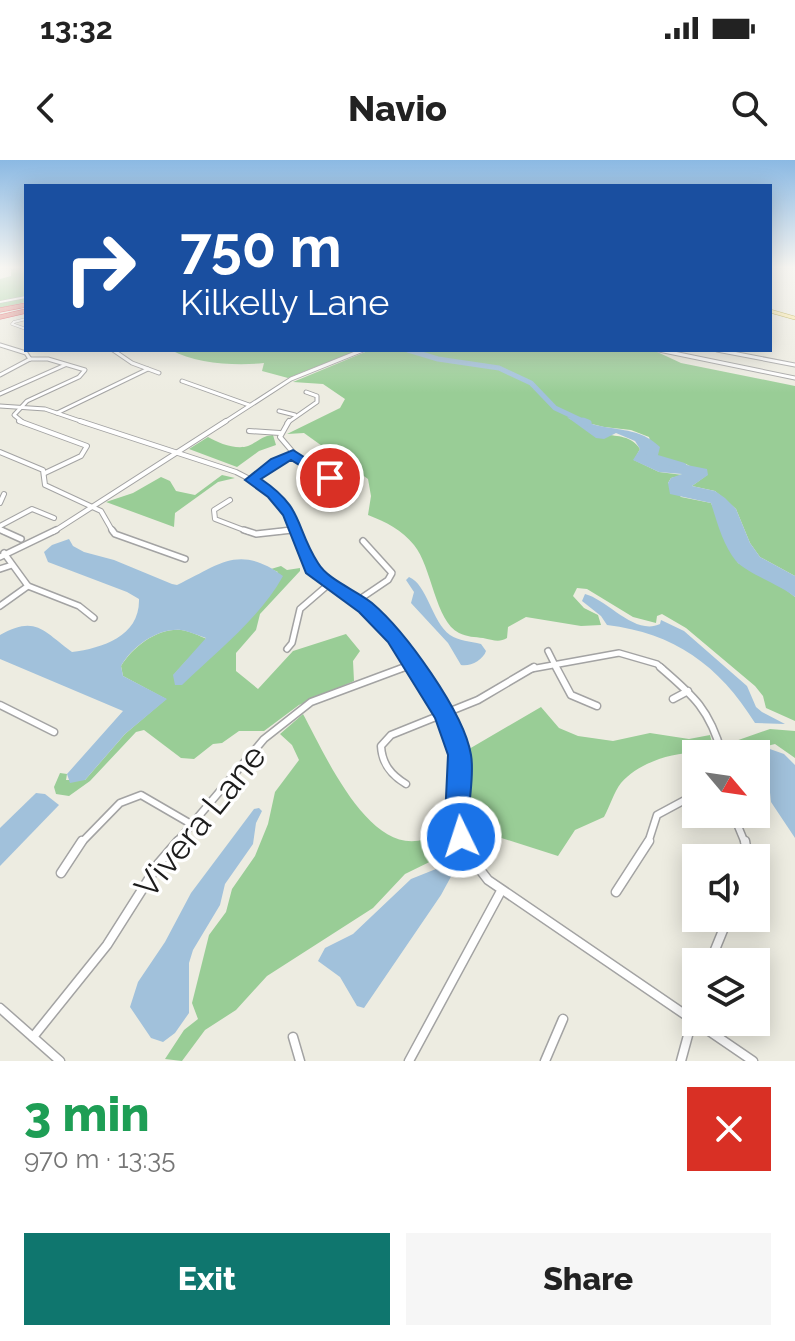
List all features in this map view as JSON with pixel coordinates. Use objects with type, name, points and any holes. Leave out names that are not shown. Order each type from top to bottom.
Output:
[{"type":"highway","points":[[0,313],[21,309]]},
{"type":"main road","points":[[772,310],[795,316]]},
{"type":"street","points":[[24,320],[12,324],[24,328]]},
{"type":"street","points":[[0,345],[26,353],[30,359]]},
{"type":"street","points":[[116,352],[132,363],[159,373]]},
{"type":"street","points":[[94,618],[71,603],[28,586],[2,555],[62,525],[305,372],[357,352]]},
{"type":"street","points":[[668,352],[795,378]]},
{"type":"street","points":[[728,352],[795,365]]},
{"type":"street","points":[[744,368],[749,356]]},
{"type":"street","points":[[0,375],[30,359],[48,359],[85,372],[22,405],[15,419],[87,446],[81,456],[45,473]]},
{"type":"street","points":[[0,394],[66,364]]},
{"type":"street","points":[[57,413],[148,369]]},
{"type":"street","points":[[182,381],[249,405]]},
{"type":"street","points":[[306,392],[318,400],[283,425],[281,441],[293,454],[334,481],[339,488],[339,501],[329,508]]},
{"type":"street","points":[[0,406],[22,405],[57,413],[252,480],[281,501],[296,529],[308,563],[329,584],[357,601],[395,637],[445,715],[460,755],[457,819],[461,837],[478,868],[501,891],[682,1013]]},
{"type":"street","points":[[279,411],[296,415]]},
{"type":"street","points":[[249,431],[280,433]]},
{"type":"street","points":[[0,452],[39,467],[45,473],[46,487],[93,505],[103,513],[115,534],[185,559]]},
{"type":"street","points":[[252,480],[275,462],[293,454]]},
{"type":"street","points":[[305,482],[319,473]]},
{"type":"street","points":[[0,503],[4,494]]},
{"type":"street","points":[[230,500],[214,510],[215,519],[256,534],[296,529]]},
{"type":"street","points":[[0,528],[32,509],[54,518]]},
{"type":"street","points":[[0,528],[21,539]]},
{"type":"street","points":[[357,601],[388,580],[392,573],[363,541]]},
{"type":"street","points":[[0,569],[12,565]]},
{"type":"street","points":[[287,649],[292,643],[300,609],[329,584]]},
{"type":"street","points":[[0,606],[28,586]]},
{"type":"street","points":[[548,651],[571,695],[597,706]]},
{"type":"street","points":[[406,784],[397,779],[382,759],[381,746],[391,735],[445,715],[478,700],[525,671],[552,662],[611,654],[636,656],[657,664],[688,691],[714,724],[718,740]]},
{"type":"street","name":"Vivera Lane","points":[[33,1037],[107,945],[146,882],[246,758],[302,707],[413,664]]},
{"type":"street","points":[[673,699],[688,691]]},
{"type":"street","points":[[0,705],[54,732]]},
{"type":"street","points":[[61,873],[67,858],[117,805],[139,792],[191,824]]},
{"type":"street","points":[[616,892],[640,860],[657,815],[682,800]]},
{"type":"street","points":[[409,1061],[501,891]]},
{"type":"street","points":[[0,1008],[60,1061]]},
{"type":"street","points":[[545,1061],[563,1019]]},
{"type":"street","points":[[681,1061],[688,1036]]},
{"type":"street","points":[[716,1036],[753,1061]]},
{"type":"street","points":[[293,1037],[300,1061]]},
{"type":"green space","points":[[175,352],[353,352],[288,378],[262,371],[264,363],[216,363]]},
{"type":"green space","points":[[365,352],[657,352],[681,363],[795,386],[795,576],[760,557],[750,543],[736,509],[715,491],[692,486],[707,475],[686,464],[656,459],[649,437],[631,430],[568,418],[605,434],[633,441],[640,449],[634,460],[659,472],[683,475],[671,478],[668,483],[681,497],[711,503],[738,563],[780,585],[795,597],[795,721],[766,708],[763,696],[755,686],[686,628],[662,614],[657,616],[656,623],[633,617],[587,589],[577,588],[573,596],[584,608],[598,615],[601,625],[581,626],[526,617],[508,627],[507,638],[499,641],[459,633],[444,617],[414,545],[393,527],[368,515],[371,496],[368,479],[304,433],[287,434],[340,408],[345,399],[323,384],[293,382]]},
{"type":"green space","points":[[273,435],[276,445],[259,451],[237,467],[189,449],[208,437],[227,445],[243,447]]},
{"type":"green space","points":[[222,475],[235,478],[218,482],[175,513],[174,527],[106,502],[133,493],[161,477],[170,481],[176,491],[195,495]]},
{"type":"green space","points":[[281,566],[287,570],[300,568],[300,571],[260,614],[256,630],[236,653],[236,671],[258,689],[293,651],[346,634],[360,651],[353,661],[354,681],[299,705],[264,731],[239,731],[222,743],[213,744],[194,759],[181,758],[144,730],[136,732],[90,781],[69,796],[56,794],[54,787],[60,773],[67,774],[66,780],[85,780],[125,734],[166,699],[123,676],[121,666],[132,652],[146,640],[172,630],[207,639],[173,675],[278,572],[271,569]]},
{"type":"green space","points":[[541,707],[559,728],[578,736],[613,741],[650,733],[689,739],[710,735],[711,740],[682,740],[682,754],[652,762],[630,775],[616,791],[604,817],[575,830],[558,856],[470,828],[469,749]]},
{"type":"green space","points":[[303,714],[336,775],[367,818],[385,833],[405,841],[425,839],[447,826],[454,850],[405,874],[373,908],[267,976],[236,1010],[205,1030],[182,1061],[165,1059],[184,1030],[198,1019],[192,1003],[209,935],[226,912],[232,889],[255,856],[268,824],[275,792],[299,760],[292,745],[280,734]]},
{"type":"green space","points":[[770,729],[795,731],[795,758],[775,744],[770,745],[770,740],[738,740]]},
{"type":"water","points":[[567,417],[641,435],[660,447],[657,459],[707,469],[708,475],[692,486],[715,491],[736,509],[750,543],[760,557],[795,576],[795,597],[736,561],[724,541],[711,503],[670,494],[668,483],[671,478],[682,474],[659,472],[633,460],[640,449],[635,441],[616,433],[604,439],[596,438]]},
{"type":"water","points":[[69,539],[73,546],[84,552],[114,560],[177,585],[217,565],[240,559],[267,566],[283,576],[250,620],[182,685],[175,685],[173,675],[206,638],[172,630],[146,640],[132,652],[121,666],[123,676],[167,699],[125,734],[85,780],[70,783],[67,774],[123,711],[0,659],[0,635],[22,626],[31,626],[46,632],[72,652],[96,647],[118,638],[126,631],[138,612],[139,599],[48,562],[44,552],[52,545]]},
{"type":"water","points":[[409,577],[420,587],[450,635],[481,644],[486,651],[479,660],[461,665],[448,643],[411,603],[414,592],[406,580]]},
{"type":"water","points":[[585,594],[641,625],[660,624],[661,620],[684,631],[747,686],[756,707],[785,724],[755,723],[726,684],[693,655],[653,636],[607,625],[582,601]]},
{"type":"water","points":[[770,749],[784,754],[795,765],[795,838],[771,802]]},
{"type":"water","points":[[36,793],[45,794],[59,805],[0,866],[0,828]]},
{"type":"water","points":[[254,809],[262,811],[256,823],[253,844],[225,884],[220,905],[193,950],[189,963],[189,1013],[175,1033],[163,1042],[151,1038],[130,1007],[138,982],[165,942],[191,893]]},
{"type":"water","points":[[446,865],[454,871],[441,895],[364,1008],[357,1006],[340,977],[318,961],[325,948],[353,934],[411,879]]},
{"type":"waterway","points":[[415,352],[438,359],[499,368],[531,383],[555,408],[587,423]]},
{"type":"waterway","points":[[583,421],[588,423]]},
{"type":"waterway","points":[[649,452],[656,458],[683,466]]},
{"type":"route","points":[[330,478],[303,464],[293,454],[275,462],[252,480],[281,501],[290,514],[304,556],[312,569],[352,597],[395,637],[445,715],[460,755],[457,819],[461,837]]}]
